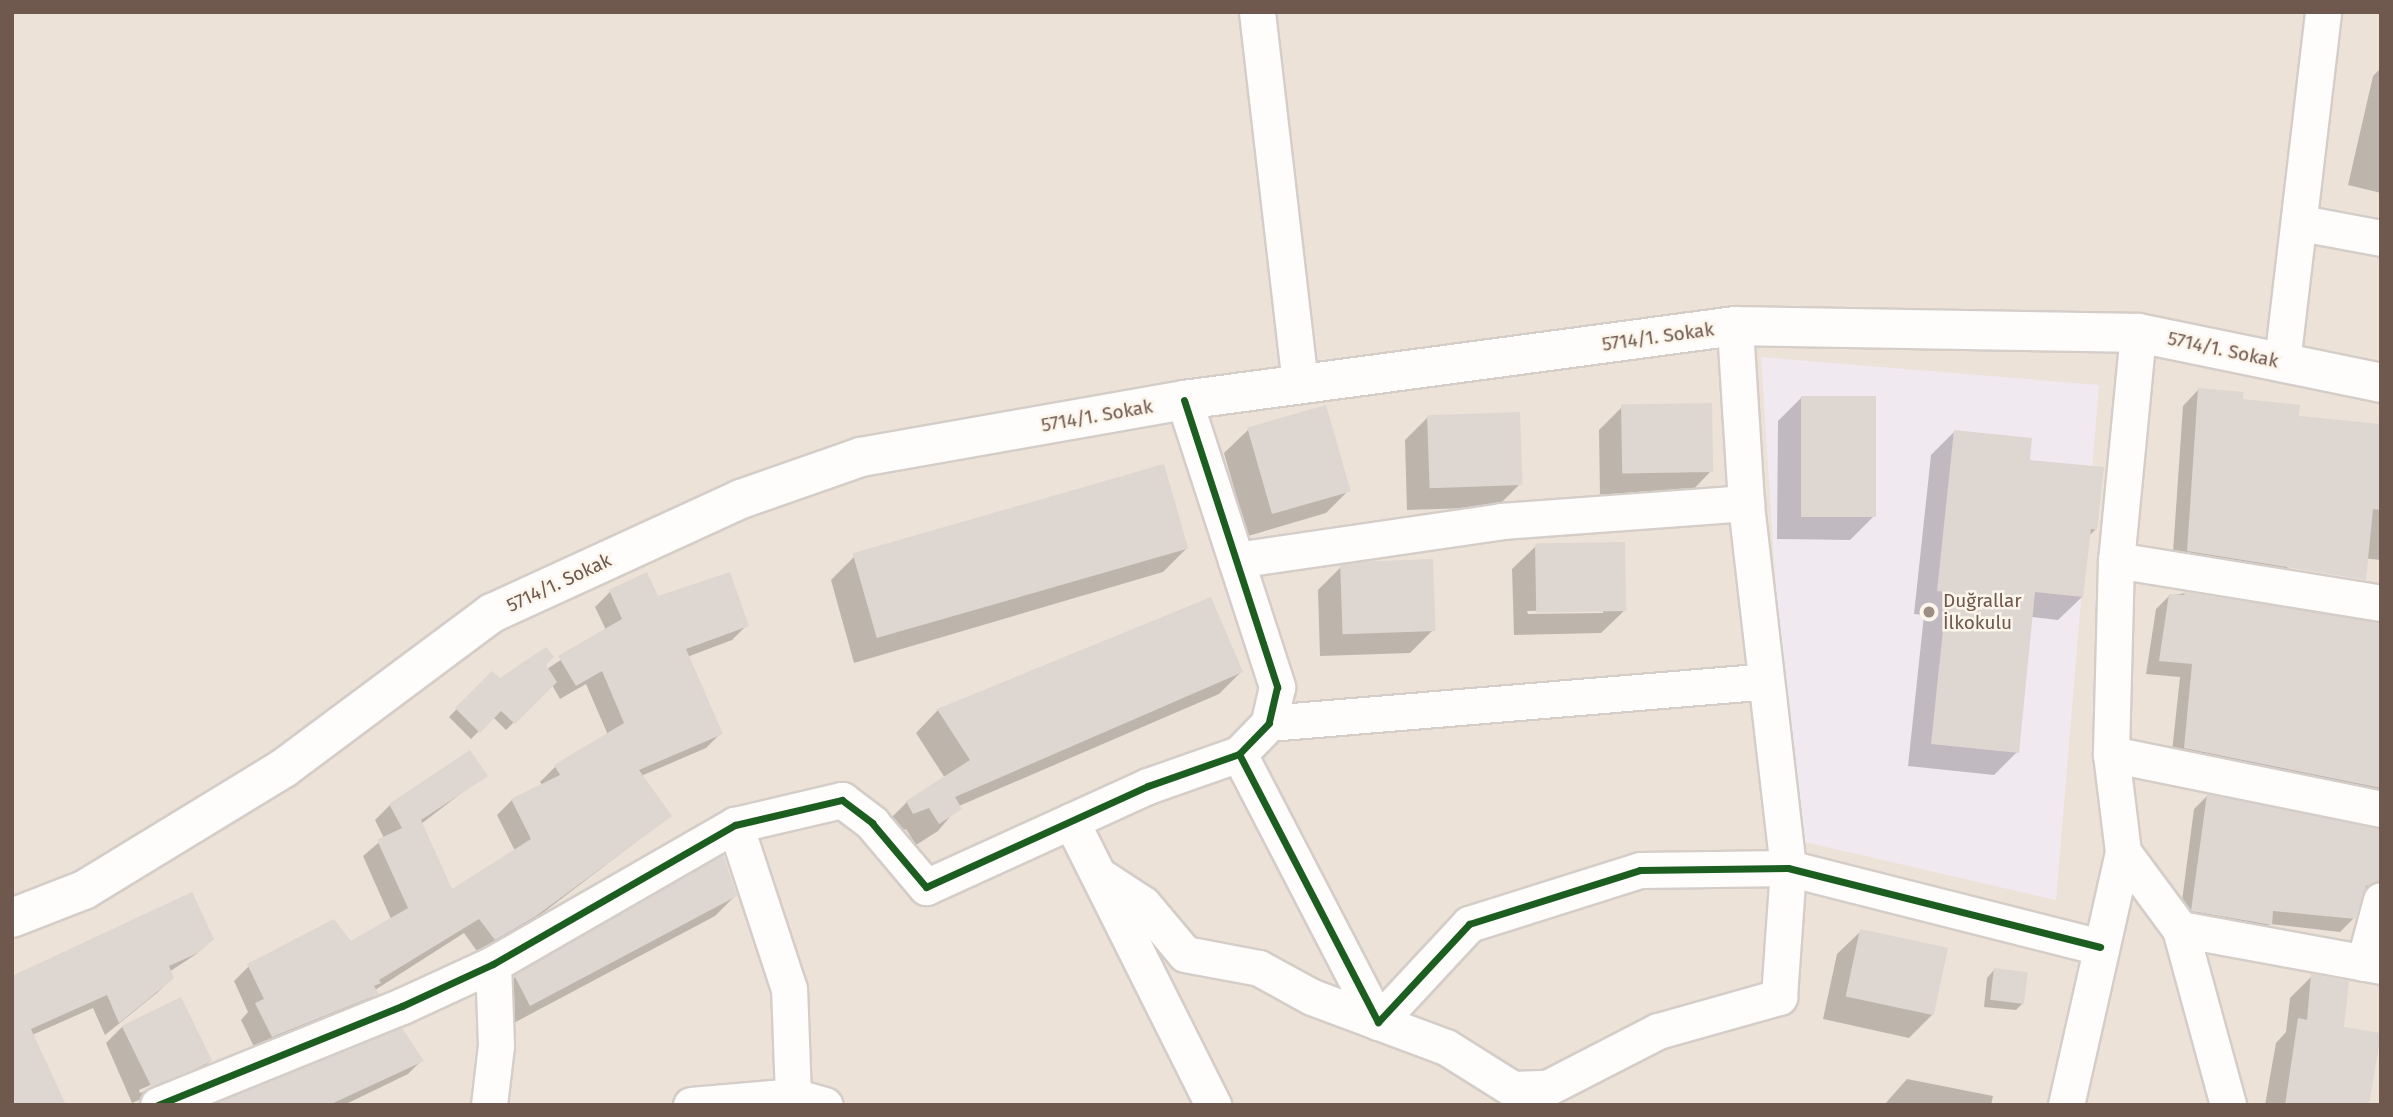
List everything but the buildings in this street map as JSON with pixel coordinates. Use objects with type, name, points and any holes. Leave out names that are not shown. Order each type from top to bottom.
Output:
[{"type":"main road","name":"5714/1. Sokak","points":[[12,918],[84,890],[284,768],[492,613],[741,499],[861,457],[1184,400],[1735,326],[2138,333],[2381,383]]},
{"type":"street","points":[[1257,12],[1300,384]]},
{"type":"street","points":[[2282,362],[2301,223],[2323,12]]},
{"type":"street","points":[[2301,223],[2381,238]]},
{"type":"street","points":[[1100,876],[1143,904],[1185,954],[1259,968],[1312,997],[1446,1047],[1513,1089],[1547,1088],[1658,1031],[1779,998],[1788,868],[1746,503],[1735,326]]},
{"type":"street","points":[[2066,1105],[2123,852],[2111,754],[2116,560],[2138,333]]},
{"type":"street","points":[[158,1105],[402,1006],[493,964],[735,825],[842,800],[872,823],[926,887],[1148,786],[1238,754],[1269,723],[1277,687],[1184,400]]},
{"type":"street","points":[[1236,560],[1502,521],[1746,503]]},
{"type":"street","points":[[2116,560],[2381,603]]},
{"type":"street","points":[[1269,723],[1765,681]]},
{"type":"street","points":[[1238,754],[1377,1022]]},
{"type":"street","points":[[2111,754],[2381,809]]},
{"type":"street","points":[[1071,821],[1213,1105]]},
{"type":"street","points":[[691,1105],[809,1101],[789,989],[735,825]]},
{"type":"street","points":[[2123,852],[2180,929],[2228,1105]]},
{"type":"street","points":[[1377,1022],[1469,924],[1640,870],[1788,868],[2100,947]]},
{"type":"street","points":[[2180,929],[2372,964],[2381,900]]},
{"type":"street","points":[[489,1105],[496,1045],[493,964]]},
{"type":"shaded area","points":[[12,12],[2381,12],[2381,1105],[12,1105]]},
{"type":"shaded area","name":"Duğrallar İlkokulu","points":[[1761,357],[2099,385],[2056,900],[1792,839]]},
{"type":"cycle path","points":[[1184,400],[1277,687],[1269,723],[1239,754],[1378,1022],[1469,924],[1640,870],[1788,868],[2100,947]]},
{"type":"cycle path","points":[[158,1105],[402,1006],[493,964],[735,825],[842,800],[872,823],[926,887],[1148,786],[1239,754]]},
{"type":"place","name":"Duğrallar İlkokulu","points":[[1929,612]]}]
